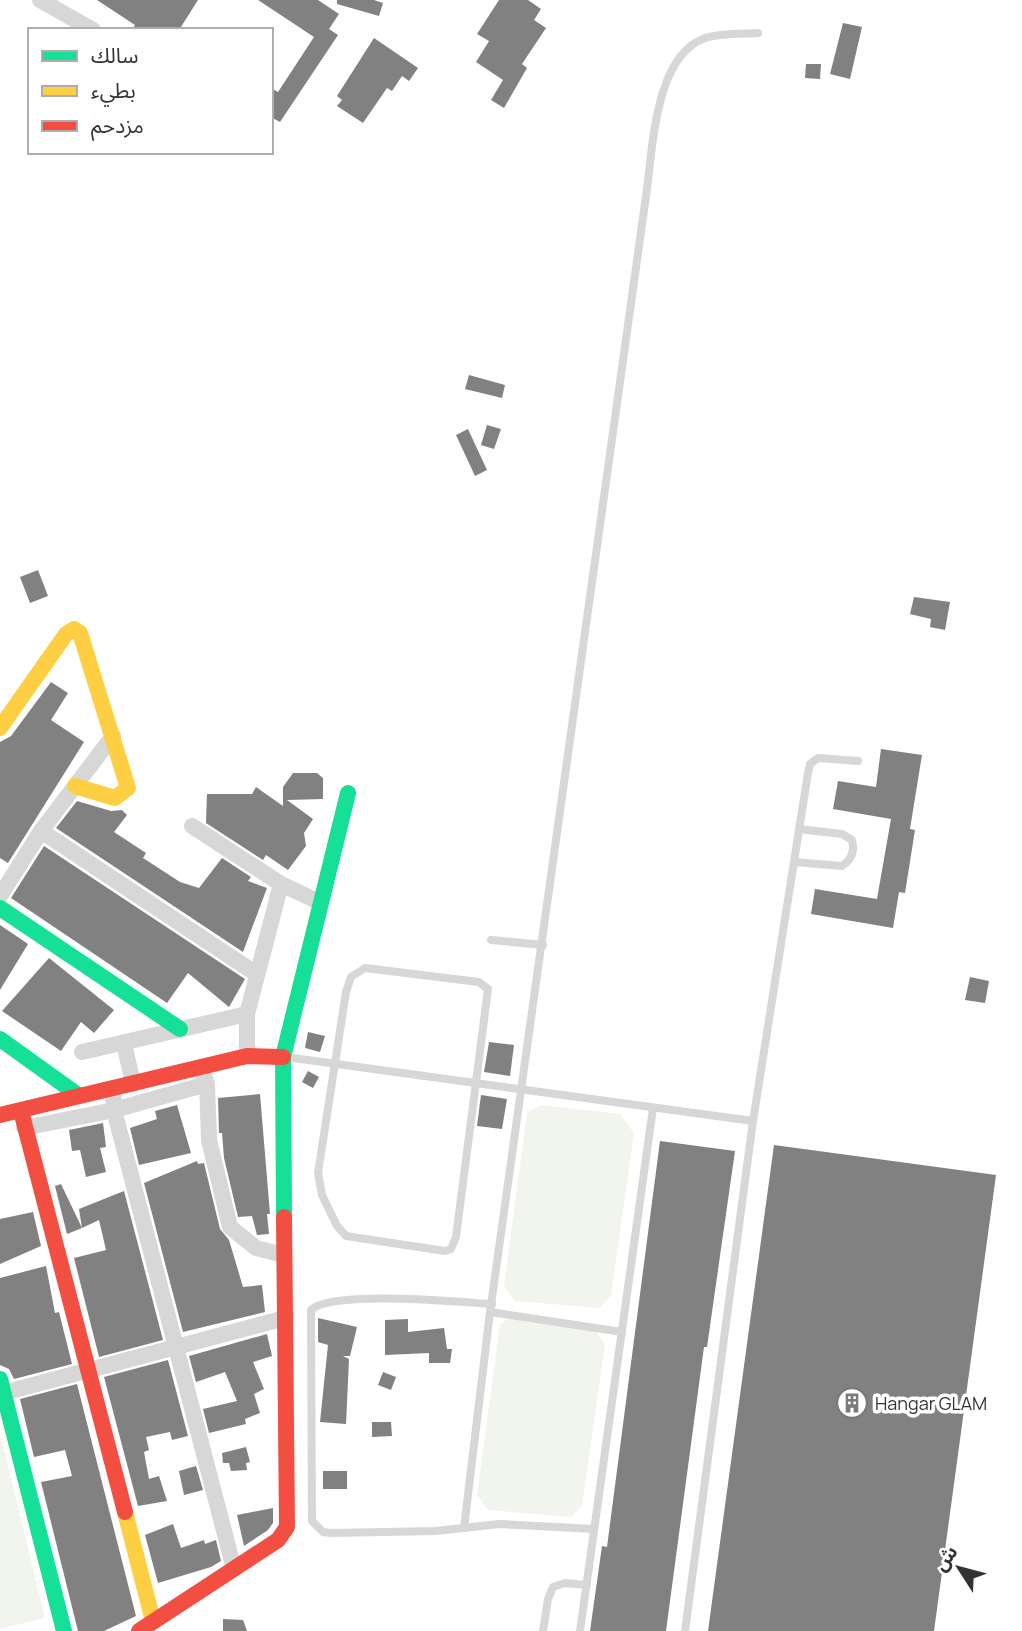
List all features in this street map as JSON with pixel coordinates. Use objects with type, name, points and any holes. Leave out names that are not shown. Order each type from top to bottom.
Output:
[{"type":"street","points":[[40,0],[89,28]]},
{"type":"street","points":[[0,728],[66,634],[74,629],[80,633],[128,788],[124,794],[115,798],[75,786]]},
{"type":"street","points":[[0,896],[41,831],[113,737]]},
{"type":"street","points":[[139,1631],[278,1540],[287,1527],[283,1057],[348,793]]},
{"type":"street","points":[[192,826],[281,884],[321,903]]},
{"type":"street","points":[[41,831],[256,973]]},
{"type":"street","points":[[247,1056],[247,1014],[281,884]]},
{"type":"street","points":[[0,908],[180,1029]]},
{"type":"street","points":[[82,1052],[247,1014]]},
{"type":"street","points":[[0,1040],[78,1095]]},
{"type":"street","points":[[124,1043],[132,1084]]},
{"type":"street","points":[[0,1115],[247,1056],[283,1057]]},
{"type":"street","points":[[201,1068],[207,1084],[209,1140],[230,1227],[256,1248],[284,1255]]},
{"type":"street","points":[[24,1128],[114,1110],[207,1084]]},
{"type":"street","points":[[113,1088],[114,1110],[234,1569]]},
{"type":"street","points":[[21,1111],[153,1621]]},
{"type":"street","points":[[64,1631],[2,1386],[88,1369],[285,1318]]},
{"type":"lane","points":[[464,1528],[491,1308],[646,196],[665,85],[674,62],[692,45],[715,36],[758,33]]},
{"type":"lane","points":[[685,1631],[753,1121],[810,764],[818,758],[858,761]]},
{"type":"lane","points":[[794,862],[842,866],[851,857],[853,846],[848,836],[799,829]]},
{"type":"lane","points":[[491,940],[543,945]]},
{"type":"lane","points":[[373,968],[480,982],[488,989],[455,1243],[451,1249],[438,1251],[351,1238],[341,1231],[318,1180],[334,1063],[347,984],[357,972],[373,968]]},
{"type":"lane","points":[[283,1057],[753,1121]]},
{"type":"lane","points":[[580,1631],[653,1108]]},
{"type":"lane","points":[[594,1529],[499,1524],[464,1528],[331,1533],[316,1527],[310,1513],[309,1319],[317,1305],[335,1301],[383,1299],[491,1308],[622,1332]]},
{"type":"lane","points":[[543,1631],[548,1599],[553,1587],[565,1583],[587,1585]]},
{"type":"shaded area","points":[[541,1105],[620,1114],[634,1133],[611,1296],[600,1308],[515,1301],[504,1286],[527,1113]]},
{"type":"shaded area","points":[[513,1316],[591,1326],[605,1344],[582,1506],[571,1517],[488,1510],[477,1495],[500,1324]]},
{"type":"shaded area","points":[[0,1433],[45,1618],[0,1629]]},
{"type":"building","points":[[97,0],[198,0],[180,28],[133,28],[135,25]]},
{"type":"building","points":[[258,0],[318,0],[339,14],[329,29],[338,35],[280,122],[273,118],[273,89],[278,92],[314,37]]},
{"type":"building","points":[[337,0],[374,0],[383,3],[379,16],[337,4]]},
{"type":"building","points":[[499,0],[528,0],[541,9],[534,20],[546,28],[522,64],[527,68],[504,108],[491,100],[503,80],[476,62],[489,41],[477,34]]},
{"type":"building","points":[[843,23],[862,27],[850,79],[830,74]]},
{"type":"building","points":[[374,38],[418,68],[409,81],[402,76],[392,91],[387,88],[363,123],[337,106],[342,100],[337,96]]},
{"type":"building","points":[[806,64],[821,64],[820,79],[805,78]]},
{"type":"building","points":[[469,375],[505,385],[502,398],[465,389]]},
{"type":"building","points":[[487,425],[501,429],[494,449],[481,445]]},
{"type":"building","points":[[468,429],[487,470],[475,476],[456,435]]},
{"type":"building","points":[[38,570],[48,596],[30,603],[20,577]]},
{"type":"building","points":[[914,597],[950,602],[945,630],[930,627],[931,619],[910,614]]},
{"type":"building","points":[[51,682],[68,693],[51,720],[84,742],[8,863],[0,858],[0,742],[11,736]]},
{"type":"building","points":[[881,749],[922,755],[910,829],[915,830],[905,893],[899,892],[893,928],[811,914],[815,889],[877,899],[891,819],[833,809],[838,781],[876,787]]},
{"type":"building","points":[[293,773],[317,773],[323,778],[323,799],[287,800],[313,819],[304,833],[306,846],[288,870],[266,855],[263,860],[206,823],[207,794],[252,794],[256,787],[283,806],[283,787]]},
{"type":"building","points":[[77,801],[111,811],[122,810],[127,815],[114,832],[146,853],[143,858],[180,882],[199,888],[222,858],[251,877],[248,881],[267,888],[243,952],[56,828]]},
{"type":"building","points":[[44,846],[245,979],[229,1007],[188,973],[167,1003],[11,898]]},
{"type":"building","points":[[0,925],[28,944],[0,990]]},
{"type":"building","points":[[49,958],[114,1010],[94,1033],[81,1022],[61,1051],[2,1011]]},
{"type":"building","points":[[970,977],[989,981],[985,1003],[965,1000]]},
{"type":"building","points":[[308,1032],[325,1036],[320,1052],[305,1048]]},
{"type":"building","points":[[489,1042],[514,1045],[510,1076],[484,1072]]},
{"type":"building","points":[[308,1071],[319,1077],[313,1088],[302,1082]]},
{"type":"building","points":[[260,1094],[270,1214],[267,1214],[269,1234],[257,1235],[252,1216],[238,1217],[224,1158],[222,1133],[219,1133],[218,1098]]},
{"type":"building","points":[[481,1095],[507,1099],[502,1129],[477,1126]]},
{"type":"building","points":[[177,1105],[191,1153],[139,1165],[130,1128],[157,1119],[155,1111]]},
{"type":"building","points":[[103,1123],[106,1147],[100,1148],[106,1172],[86,1177],[80,1150],[72,1151],[69,1130]]},
{"type":"building","points":[[660,1141],[735,1151],[707,1347],[704,1347],[666,1631],[590,1631],[602,1546],[607,1547]]},
{"type":"building","name":"Hangar GLAM","points":[[774,1145],[996,1175],[934,1631],[708,1631]]},
{"type":"building","points":[[197,1161],[198,1164],[204,1163],[220,1229],[229,1240],[243,1287],[262,1285],[265,1312],[183,1332],[144,1183]]},
{"type":"building","points":[[61,1184],[82,1228],[67,1234],[55,1186]]},
{"type":"building","points":[[124,1191],[163,1340],[99,1357],[74,1258],[106,1250],[99,1220],[82,1228],[79,1209]]},
{"type":"building","points":[[33,1212],[41,1246],[0,1264],[0,1219]]},
{"type":"building","points":[[46,1266],[55,1313],[59,1312],[72,1364],[14,1379],[9,1369],[0,1365],[0,1278]]},
{"type":"building","points":[[318,1318],[357,1327],[350,1356],[343,1356],[349,1359],[346,1424],[320,1422],[328,1345],[318,1342]]},
{"type":"building","points":[[408,1319],[408,1332],[444,1328],[447,1349],[452,1349],[450,1363],[429,1363],[429,1353],[385,1355],[385,1320]]},
{"type":"building","points":[[267,1334],[272,1356],[253,1362],[264,1389],[254,1394],[260,1413],[245,1419],[246,1424],[209,1433],[203,1409],[237,1401],[225,1372],[196,1382],[189,1356]]},
{"type":"building","points":[[168,1360],[188,1436],[172,1440],[170,1432],[146,1437],[149,1450],[144,1452],[149,1479],[159,1476],[167,1501],[138,1506],[104,1377]]},
{"type":"building","points":[[383,1372],[396,1377],[391,1390],[378,1385]]},
{"type":"building","points":[[77,1384],[136,1616],[104,1631],[78,1631],[41,1482],[72,1476],[65,1450],[34,1457],[20,1399]]},
{"type":"building","points":[[372,1422],[391,1422],[392,1436],[372,1437]]},
{"type":"building","points":[[246,1447],[250,1462],[246,1463],[247,1470],[231,1471],[229,1463],[223,1463],[222,1453]]},
{"type":"building","points":[[196,1466],[203,1490],[184,1495],[179,1471]]},
{"type":"building","points":[[323,1471],[347,1471],[347,1489],[323,1489]]},
{"type":"building","points":[[273,1508],[273,1523],[268,1530],[244,1546],[237,1515]]},
{"type":"building","points":[[173,1524],[181,1548],[204,1540],[205,1544],[216,1540],[221,1561],[211,1567],[158,1583],[145,1535]]},
{"type":"building","points":[[223,1619],[243,1620],[247,1631],[223,1631]]},
{"type":"traffic: fast","points":[[284,1217],[283,1057],[348,793]]},
{"type":"traffic: fast","points":[[0,908],[180,1029]]},
{"type":"traffic: fast","points":[[0,1039],[78,1095]]},
{"type":"traffic: fast","points":[[0,1379],[64,1631]]},
{"type":"traffic: slow","points":[[0,728],[66,634],[74,629],[80,633],[128,788],[115,798],[75,786]]},
{"type":"traffic: slow","points":[[125,1512],[153,1621]]},
{"type":"traffic: jam","points":[[0,1115],[247,1056],[283,1057]]},
{"type":"traffic: jam","points":[[21,1111],[125,1512]]},
{"type":"traffic: jam","points":[[139,1631],[278,1540],[287,1527],[284,1217]]},
{"type":"place","name":"Hangar GLAM","points":[[852,1403]]}]
